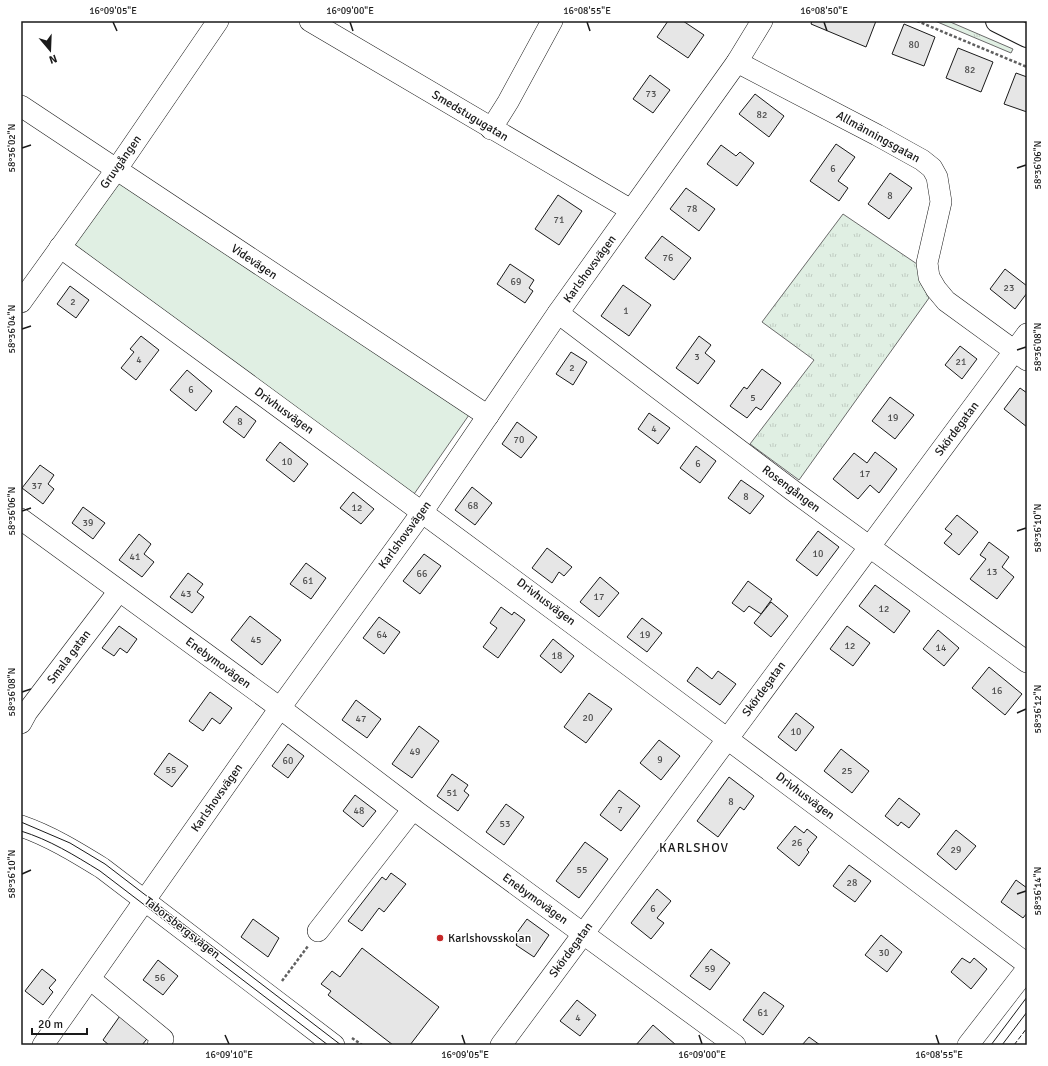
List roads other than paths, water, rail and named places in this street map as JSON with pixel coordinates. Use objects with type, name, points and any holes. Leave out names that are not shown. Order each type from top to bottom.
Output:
[{"type":"main road","points":[[997,21],[1027,36]]},
{"type":"street","name":"Gruvgången","points":[[21,302],[116,170],[218,21]]},
{"type":"street","name":"Smedstugugatan","points":[[310,21],[491,129],[631,210]]},
{"type":"street","points":[[491,129],[508,102],[552,21]]},
{"type":"street","name":"Karlshovsvägen","points":[[43,1045],[280,708],[423,511],[558,313],[737,62],[762,21]]},
{"type":"street","name":"Allmänningsgatan","points":[[737,62],[877,135],[922,160],[932,168],[937,177],[941,202],[927,263],[929,277],[936,289],[946,301],[1021,356]]},
{"type":"street","name":"Videvägen","points":[[21,106],[488,416]]},
{"type":"street","name":"Drivhusvägen","points":[[60,247],[423,511],[728,738],[1027,964]]},
{"type":"street","name":"Rosengången","points":[[558,313],[869,546],[1027,662]]},
{"type":"street","name":"Skördegatan","points":[[501,1045],[869,546],[1021,356],[1027,334]]},
{"type":"street","name":"Enebymovägen","points":[[21,519],[280,708],[412,809],[735,1045]]},
{"type":"street","name":"Smala gatan","points":[[21,724],[27,712],[119,591]]},
{"type":"street","points":[[318,931],[412,809]]},
{"type":"street","name":"Taborsbergsvägen","points":[[21,826],[39,832],[68,847],[102,868],[146,900],[334,1045]]},
{"type":"street","points":[[968,1045],[1027,969]]},
{"type":"street","points":[[90,979],[163,1039],[158,1045]]},
{"type":"tram line","points":[[21,822],[70,843],[105,864],[341,1045]]},
{"type":"tram line","points":[[21,831],[52,843],[100,871],[328,1045]]},
{"type":"tram line","points":[[991,1045],[1027,997]]},
{"type":"tram line","points":[[1002,1045],[1027,1012]]},
{"type":"place","name":"Karlshovsskolan","points":[[440,938]]},
{"type":"district","name":"KARLSHOV","points":[[694,848]]}]
